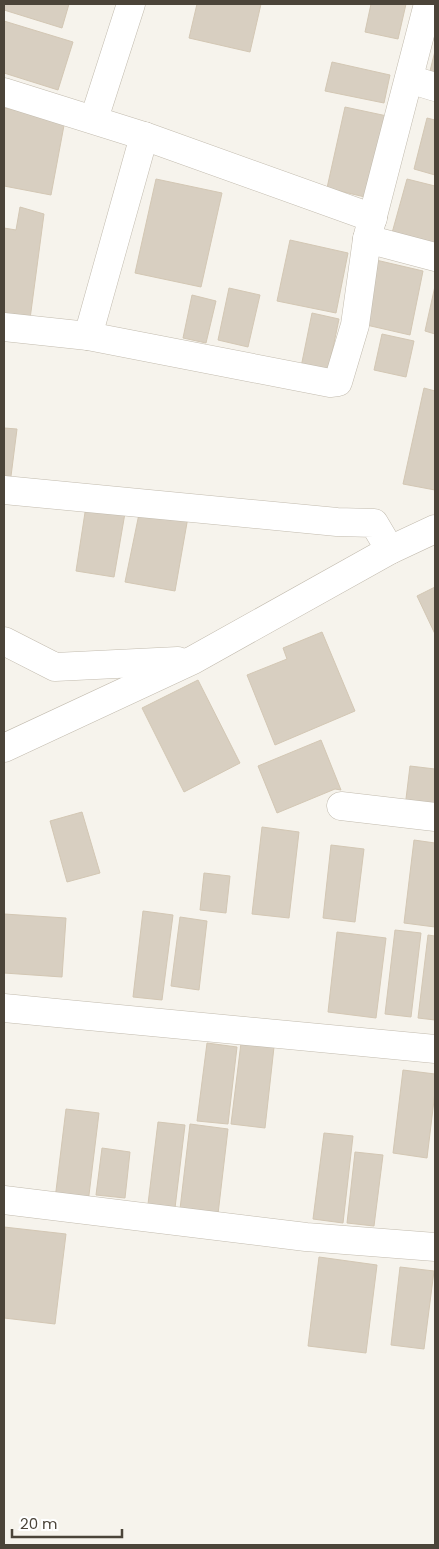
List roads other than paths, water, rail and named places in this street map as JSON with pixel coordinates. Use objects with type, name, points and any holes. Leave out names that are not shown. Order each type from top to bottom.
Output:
[{"type":"street","points":[[94,119],[130,4]]},
{"type":"street","points":[[4,327],[88,336],[330,383],[338,382],[355,325],[370,228],[428,4]]},
{"type":"street","points":[[409,79],[435,86]]},
{"type":"street","points":[[4,92],[144,136],[370,228],[435,257]]},
{"type":"street","points":[[88,336],[144,136]]},
{"type":"street","points":[[4,490],[337,522],[374,523],[390,550]]},
{"type":"street","points":[[4,748],[194,660],[390,550],[435,528]]},
{"type":"street","points":[[4,641],[55,667],[194,660]]},
{"type":"street","points":[[341,806],[435,817]]},
{"type":"street","points":[[4,1008],[435,1049]]},
{"type":"street","points":[[4,1200],[306,1237],[435,1247]]}]
